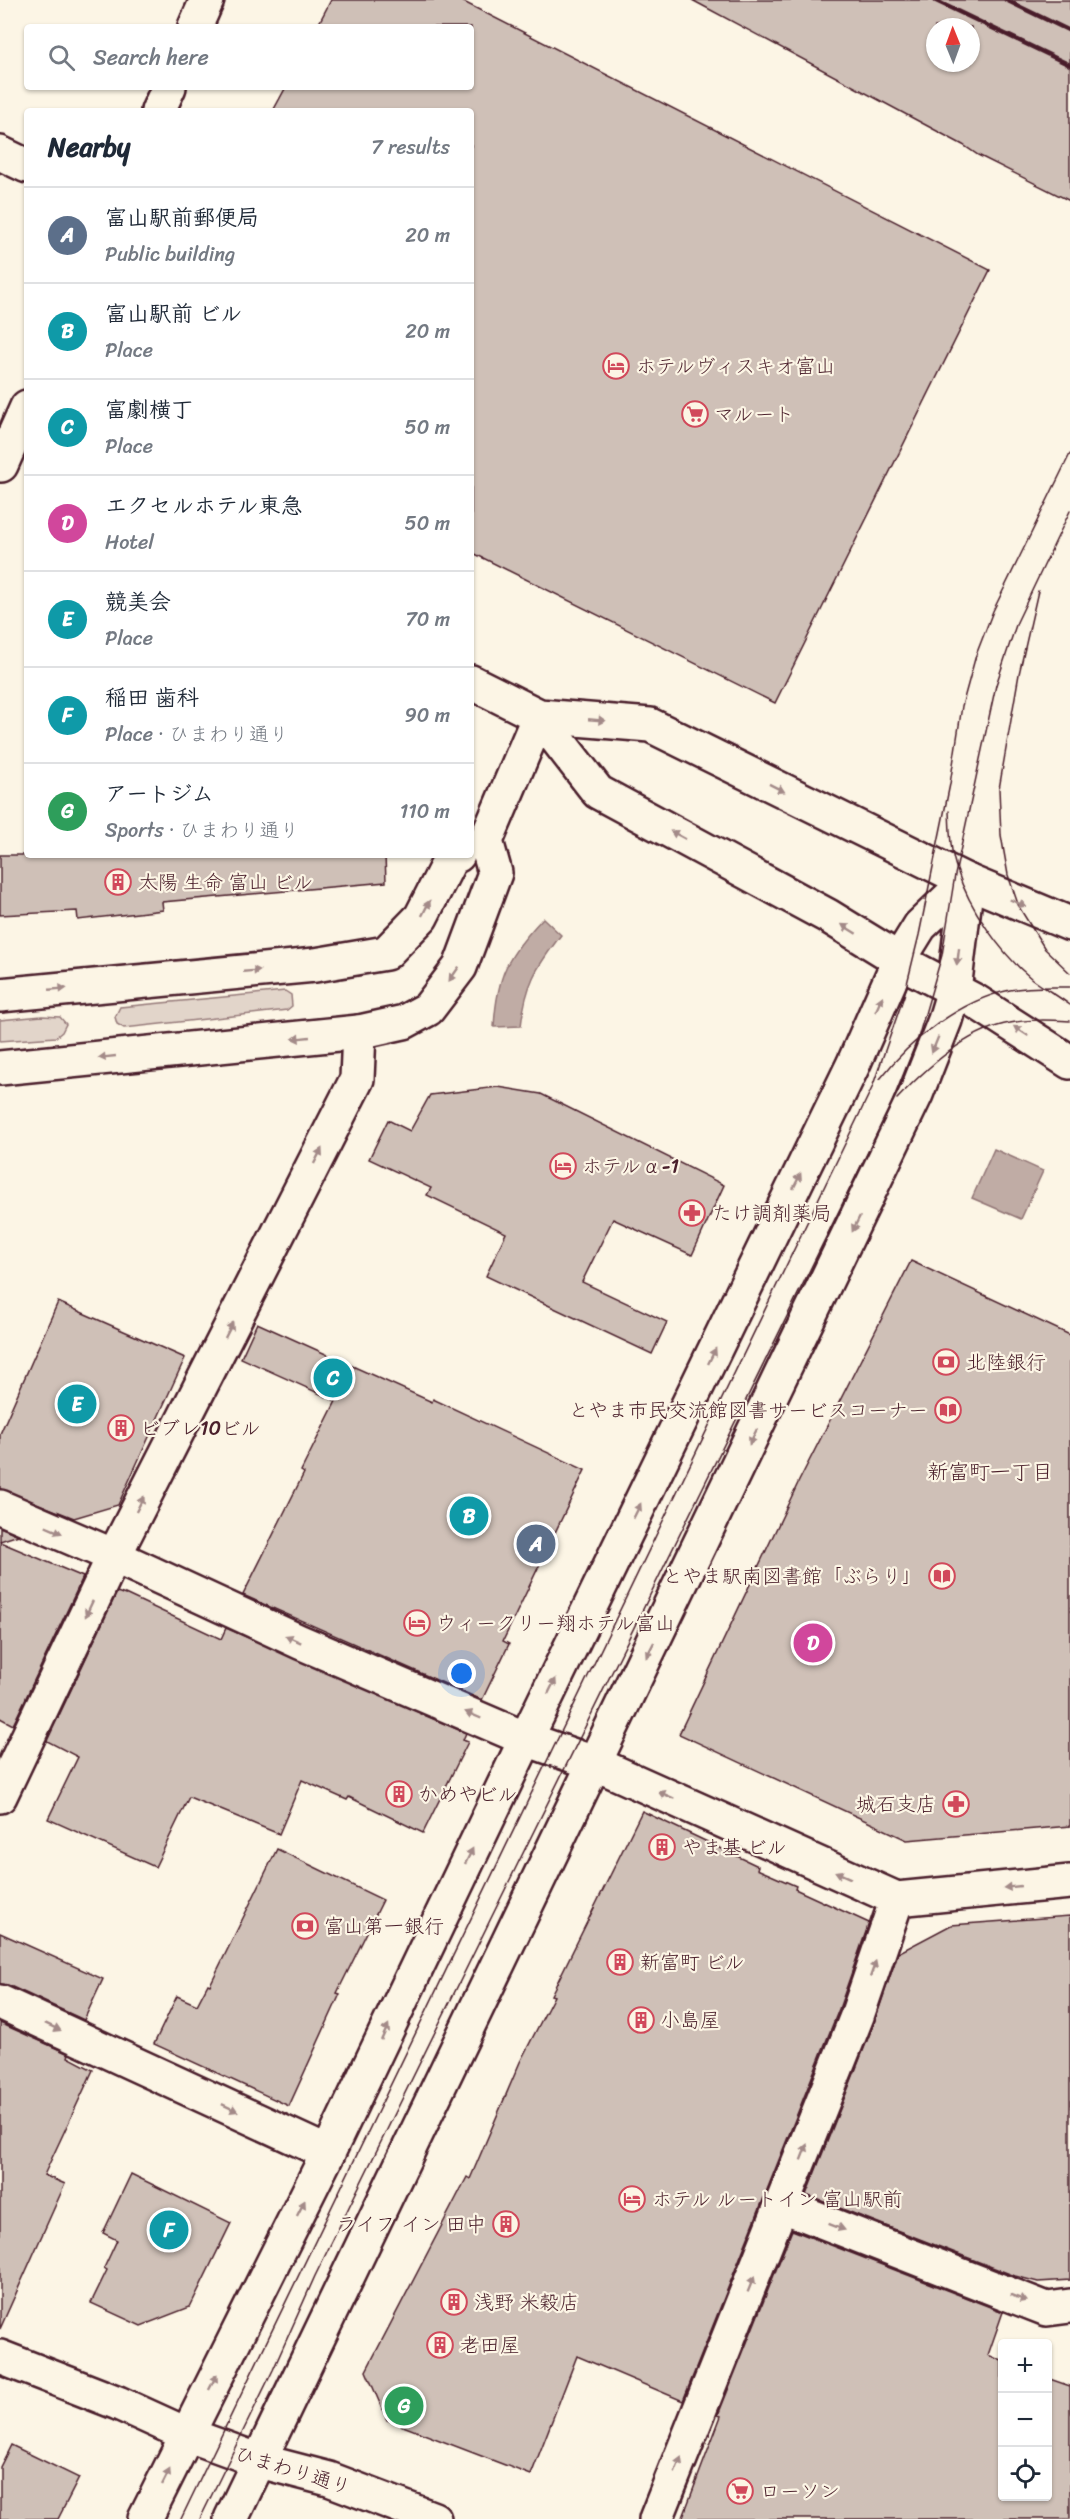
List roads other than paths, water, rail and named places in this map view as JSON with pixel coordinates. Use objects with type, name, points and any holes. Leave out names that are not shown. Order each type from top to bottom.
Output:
[{"type":"street","points":[[196,24],[207,0]]},
{"type":"street","points":[[159,108],[168,90]]},
{"type":"street","points":[[0,153],[24,165]]},
{"type":"street","points":[[9,469],[24,416]]},
{"type":"street","points":[[474,684],[539,716],[650,725],[967,881],[1070,924]]},
{"type":"street","points":[[474,844],[539,716]]},
{"type":"street","points":[[539,716],[598,792],[828,916],[899,960],[975,1001],[1070,1062]]},
{"type":"street","points":[[0,1068],[359,1032],[404,1022],[428,1009],[459,967],[495,873],[474,850]]},
{"type":"street","points":[[0,995],[315,965],[386,953],[421,917],[452,858]]},
{"type":"street","points":[[145,2519],[328,2153],[848,1076],[899,960],[920,926],[967,881]]},
{"type":"street","points":[[231,2519],[894,1144],[945,1020],[954,990],[967,881]]},
{"type":"street","points":[[0,1796],[114,1556],[357,1079],[359,1032]]},
{"type":"street","points":[[0,1507],[114,1556],[300,1642],[526,1739],[594,1763],[897,1899],[1070,1882]]},
{"type":"street","points":[[656,2519],[783,2206],[856,2016],[897,1899]]},
{"type":"street","points":[[0,2002],[328,2153]]},
{"type":"street","points":[[783,2206],[1047,2309],[1070,2306]]},
{"type":"street","name":"ひまわり通り","points":[[0,2356],[118,2403],[186,2434],[260,2461],[329,2479],[434,2519]]},
{"type":"tram line","points":[[181,2519],[872,1088],[904,996],[919,935],[950,784],[962,706],[976,655],[993,611],[1070,454]]},
{"type":"tram line","points":[[200,2519],[273,2370],[315,2276],[891,1105],[918,1038],[942,955],[955,875],[996,685],[1017,622],[1070,511]]},
{"type":"tram line","points":[[1038,591],[1019,674],[999,789],[1001,835],[1008,875],[1019,907],[1045,949],[1070,973]]},
{"type":"tram line","points":[[949,811],[955,863],[962,885],[978,915],[998,944],[1020,969],[1070,1005]]},
{"type":"tram line","points":[[880,1079],[921,1036],[955,1012],[973,1003],[1010,990],[1070,987]]},
{"type":"tram line","points":[[897,1099],[934,1063],[978,1033],[1018,1022],[1070,1021]]},
{"type":"railway","points":[[934,0],[1070,65]]},
{"type":"railway","points":[[1006,0],[1070,31]]},
{"type":"place","name":"ホテルヴィスキオ富山","points":[[616,366]]},
{"type":"place","name":"マルート","points":[[695,414]]},
{"type":"place","name":"太陽 生命 富山 ビル","points":[[118,882]]},
{"type":"place","name":"ホテルα-1","points":[[563,1166]]},
{"type":"place","name":"たけ調剤薬局","points":[[692,1213]]},
{"type":"place","name":"北陸銀行","points":[[946,1362]]},
{"type":"place","name":"富劇横丁","points":[[333,1378]]},
{"type":"place","name":"競美会","points":[[77,1404]]},
{"type":"place","name":"とやま市民交流館図書サービスコーナー","points":[[948,1410]]},
{"type":"place","name":"ビブレ10ビル","points":[[121,1428]]},
{"type":"place","name":"富山駅前 ビル","points":[[469,1516]]},
{"type":"place","name":"富山駅前郵便局","points":[[536,1544]]},
{"type":"place","name":"とやま駅南図書館「ぶらり」","points":[[942,1576]]},
{"type":"place","name":"ウィークリー翔ホテル富山","points":[[417,1623]]},
{"type":"place","name":"エクセルホテル東急","points":[[813,1643]]},
{"type":"place","name":"かめやビル","points":[[399,1794]]},
{"type":"place","name":"城石支店","points":[[956,1804]]},
{"type":"place","name":"やま基 ビル","points":[[662,1847]]},
{"type":"place","name":"富山第一銀行","points":[[305,1926]]},
{"type":"place","name":"新富町 ビル","points":[[620,1962]]},
{"type":"place","name":"小島屋","points":[[641,2020]]},
{"type":"place","name":"ホテル ルートイン 富山駅前","points":[[632,2199]]},
{"type":"place","name":"ライフ イン 田中","points":[[506,2224]]},
{"type":"place","name":"稲田 歯科","points":[[169,2230]]},
{"type":"place","name":"浅野 米穀店","points":[[454,2302]]},
{"type":"place","name":"老田屋","points":[[440,2345]]},
{"type":"place","name":"アートジム","points":[[404,2406]]},
{"type":"place","name":"ローソン","points":[[740,2491]]},
{"type":"district","name":"新富町一丁目","points":[[990,1472]]}]
